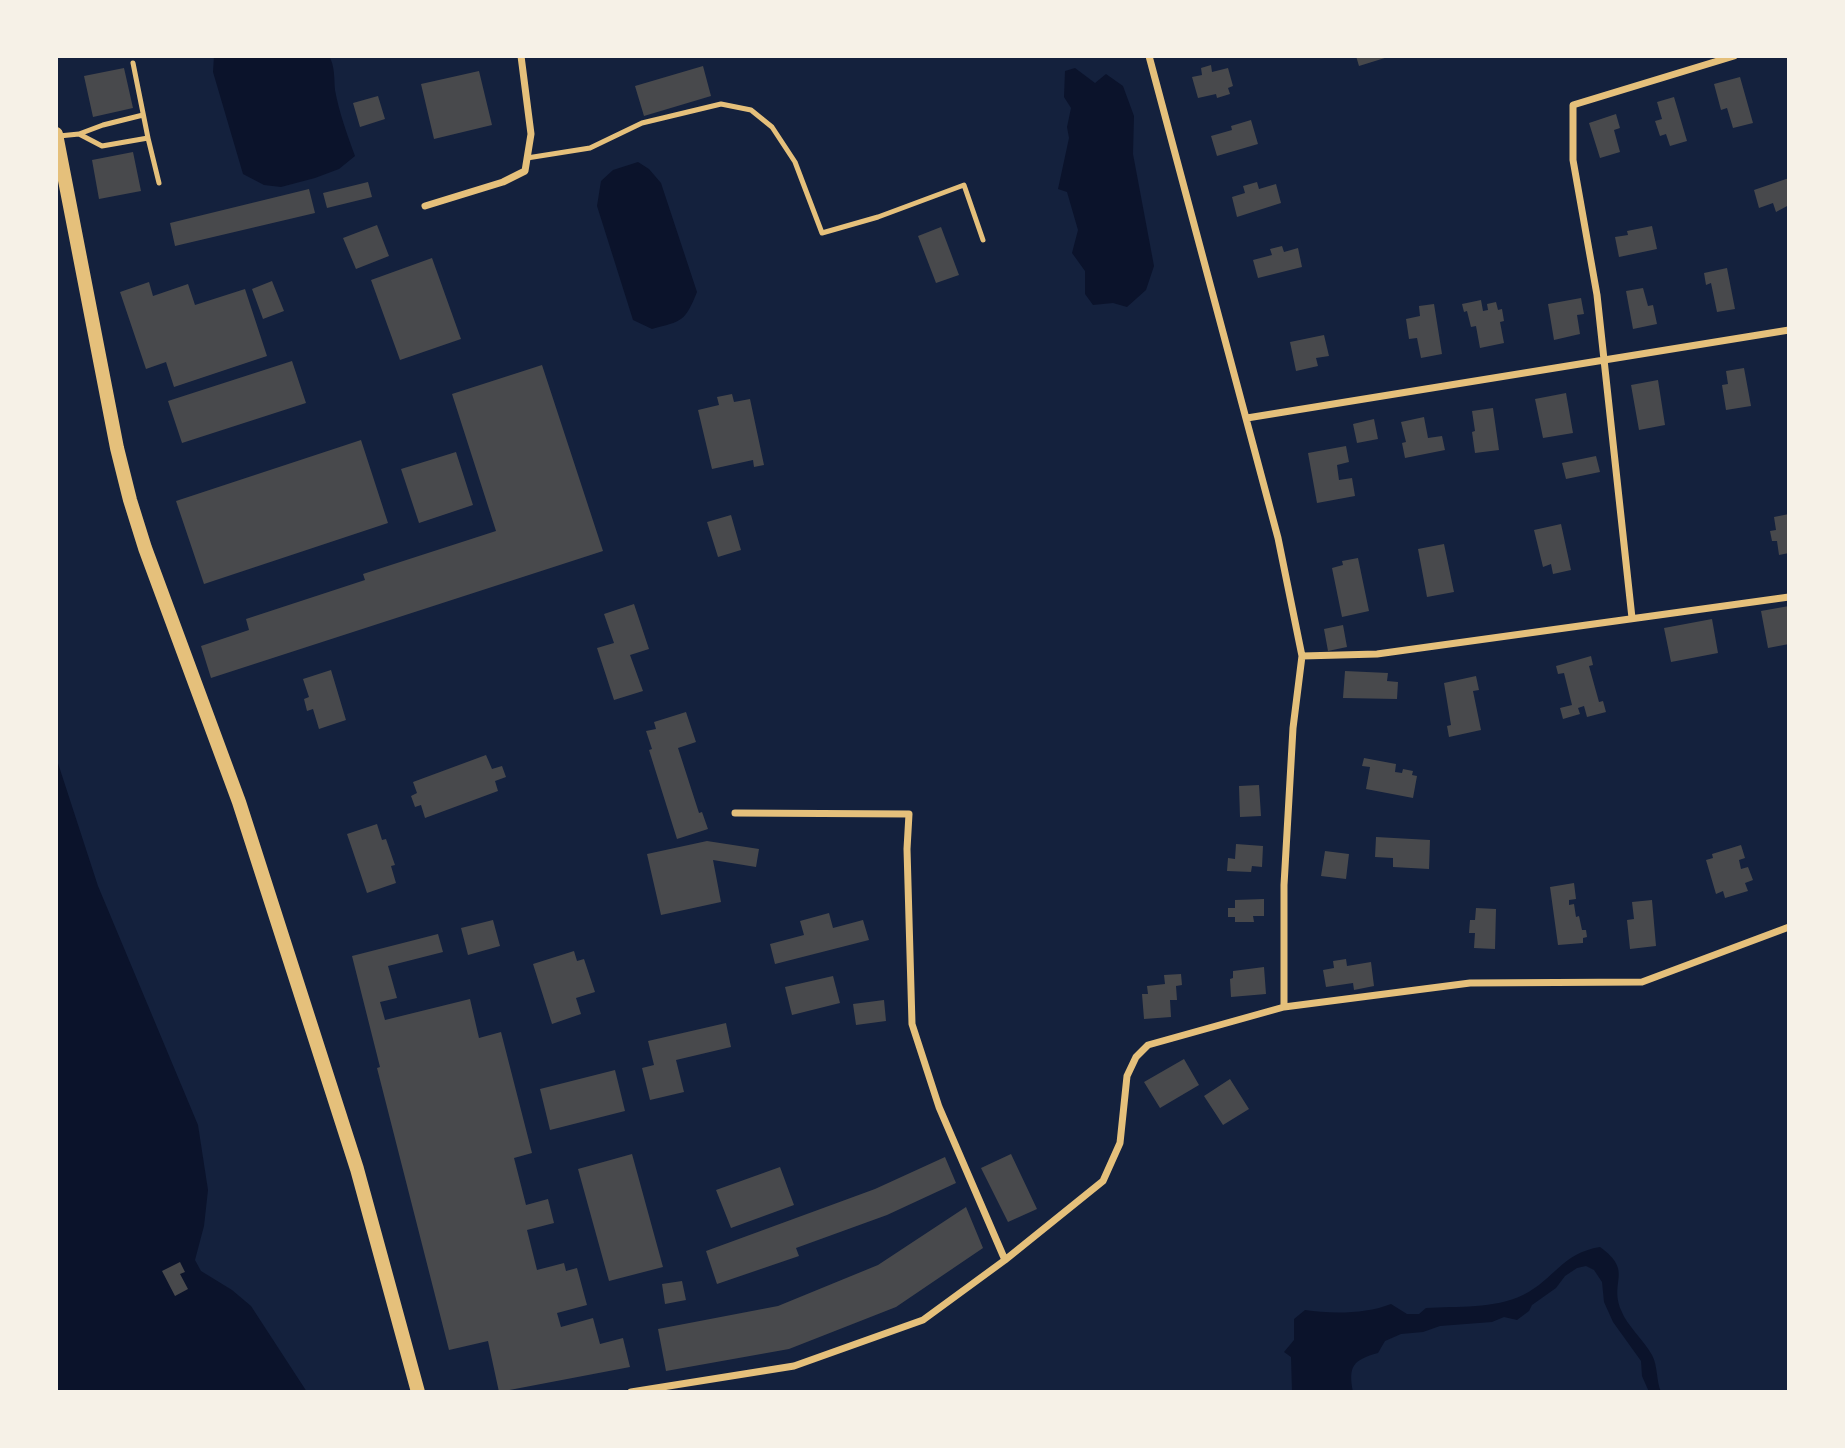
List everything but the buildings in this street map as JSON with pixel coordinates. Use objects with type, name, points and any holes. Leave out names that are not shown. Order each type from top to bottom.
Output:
[{"type":"main road","points":[[56,135],[117,448],[130,500],[145,548],[239,802],[378,1240],[418,1392]]},
{"type":"street","points":[[425,206],[503,182],[525,171],[531,134],[521,56]]},
{"type":"street","points":[[1149,56],[1278,538],[1302,656],[1293,727],[1288,806],[1284,885],[1284,1007]]},
{"type":"street","points":[[1632,618],[1597,295],[1573,160],[1573,105],[1734,56]]},
{"type":"street","points":[[1247,418],[1789,330]]},
{"type":"street","points":[[1302,656],[1377,654],[1789,597]]},
{"type":"street","points":[[735,813],[908,814],[912,1024],[939,1107],[1005,1260]]},
{"type":"street","points":[[631,1392],[794,1366],[923,1320],[1005,1260],[1102,1181],[1120,1143],[1127,1076],[1136,1057],[1149,1045],[1284,1007],[1469,983],[1642,982],[1789,928]]},
{"type":"lane","points":[[133,63],[159,183]]},
{"type":"lane","points":[[527,158],[590,148],[642,123],[721,104],[751,110],[772,127],[795,162],[822,233],[878,217],[964,185],[983,240]]},
{"type":"lane","points":[[56,135],[79,134],[143,115]]},
{"type":"lane","points":[[79,134],[102,146],[148,138]]},
{"type":"water","points":[[214,56],[329,56],[339,106],[355,156],[339,169],[281,187],[264,185],[243,174],[213,72]]},
{"type":"water","points":[[1075,68],[1095,83],[1106,74],[1123,86],[1134,116],[1133,154],[1154,266],[1146,290],[1127,307],[1113,303],[1093,305],[1085,294],[1085,271],[1072,253],[1078,230],[1067,192],[1058,189],[1069,138],[1067,127],[1071,108],[1064,97],[1065,71]]},
{"type":"water","points":[[638,162],[649,169],[661,183],[697,292],[681,319],[652,329],[633,320],[597,206],[601,181],[613,170]]},
{"type":"water","points":[[56,757],[98,886],[198,1125],[208,1190],[204,1226],[195,1260],[201,1271],[232,1290],[251,1306],[307,1392],[56,1392]]},
{"type":"water","points":[[1600,1247],[1616,1263],[1621,1310],[1652,1355],[1661,1392],[1649,1392],[1642,1376],[1641,1361],[1613,1322],[1604,1302],[1602,1282],[1594,1270],[1586,1266],[1565,1276],[1556,1288],[1517,1320],[1504,1317],[1492,1322],[1440,1326],[1423,1332],[1401,1334],[1385,1341],[1378,1353],[1363,1358],[1354,1365],[1351,1376],[1353,1392],[1292,1392],[1291,1357],[1284,1352],[1294,1340],[1294,1319],[1305,1310],[1348,1312],[1371,1310],[1391,1304],[1407,1314],[1419,1314],[1426,1308],[1500,1303],[1534,1289],[1576,1255]]}]
